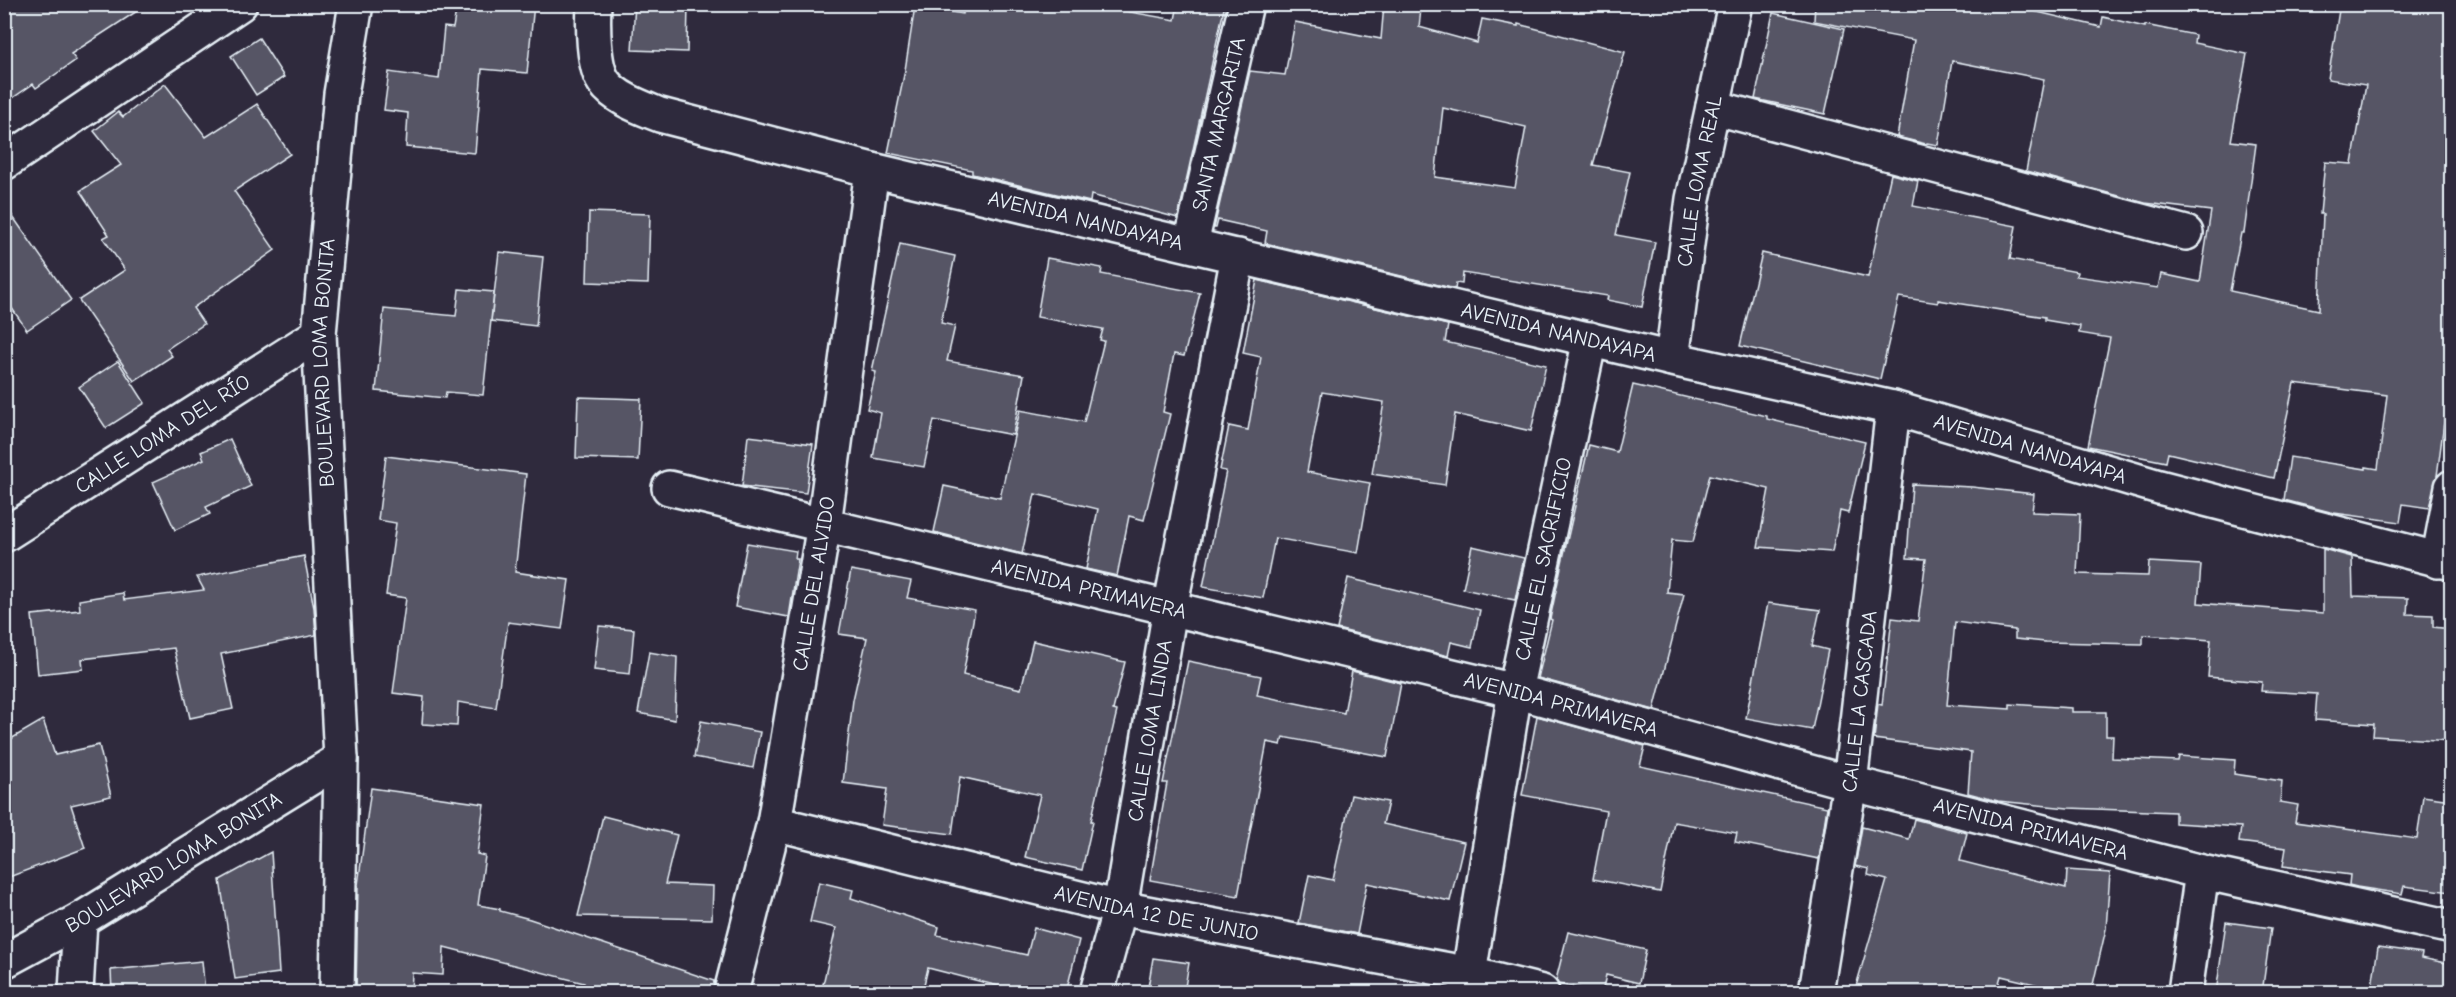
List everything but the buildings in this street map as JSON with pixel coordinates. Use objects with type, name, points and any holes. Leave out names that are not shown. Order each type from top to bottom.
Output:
[{"type":"street","points":[[4,163],[240,4]]},
{"type":"street","name":"BOULEVARD LOMA BONITA","points":[[338,993],[341,759],[318,334],[341,94],[356,4]]},
{"type":"street","name":"AVENIDA NANDAYAPA","points":[[594,4],[593,30],[596,54],[604,82],[628,102],[660,115],[872,170],[1672,359],[1893,408],[2159,487],[2445,562]]},
{"type":"street","name":"SANTA MARGARITA","points":[[1191,244],[1246,4]]},
{"type":"street","name":"CALLE LOMA REAL","points":[[1672,359],[1693,199],[1735,4]]},
{"type":"street","points":[[1713,107],[2186,234]]},
{"type":"street","name":"CALLE DEL ALVIDO","points":[[731,993],[774,824],[825,524],[872,170]]},
{"type":"street","name":"CALLE LOMA LINDA","points":[[1097,993],[1120,908],[1170,609],[1238,256]]},
{"type":"street","name":"CALLE LOMA DEL RÍO","points":[[4,535],[318,334]]},
{"type":"street","name":"CALLE EL SACRIFICIO","points":[[1468,983],[1515,691],[1590,339]]},
{"type":"street","name":"CALLE LA CASCADA","points":[[1816,993],[1850,783],[1893,408]]},
{"type":"street","points":[[2445,562],[2451,487]]},
{"type":"street","name":"AVENIDA PRIMAVERA","points":[[669,488],[1515,691],[1850,783],[2202,872],[2451,927]]},
{"type":"street","name":"BOULEVARD LOMA BONITA","points":[[4,961],[80,920],[341,759]]},
{"type":"street","name":"AVENIDA 12 DE JUNIO","points":[[774,824],[1120,908],[1468,983],[1542,993]]},
{"type":"street","points":[[2185,993],[2202,872]]},
{"type":"street","points":[[76,993],[80,920]]}]
